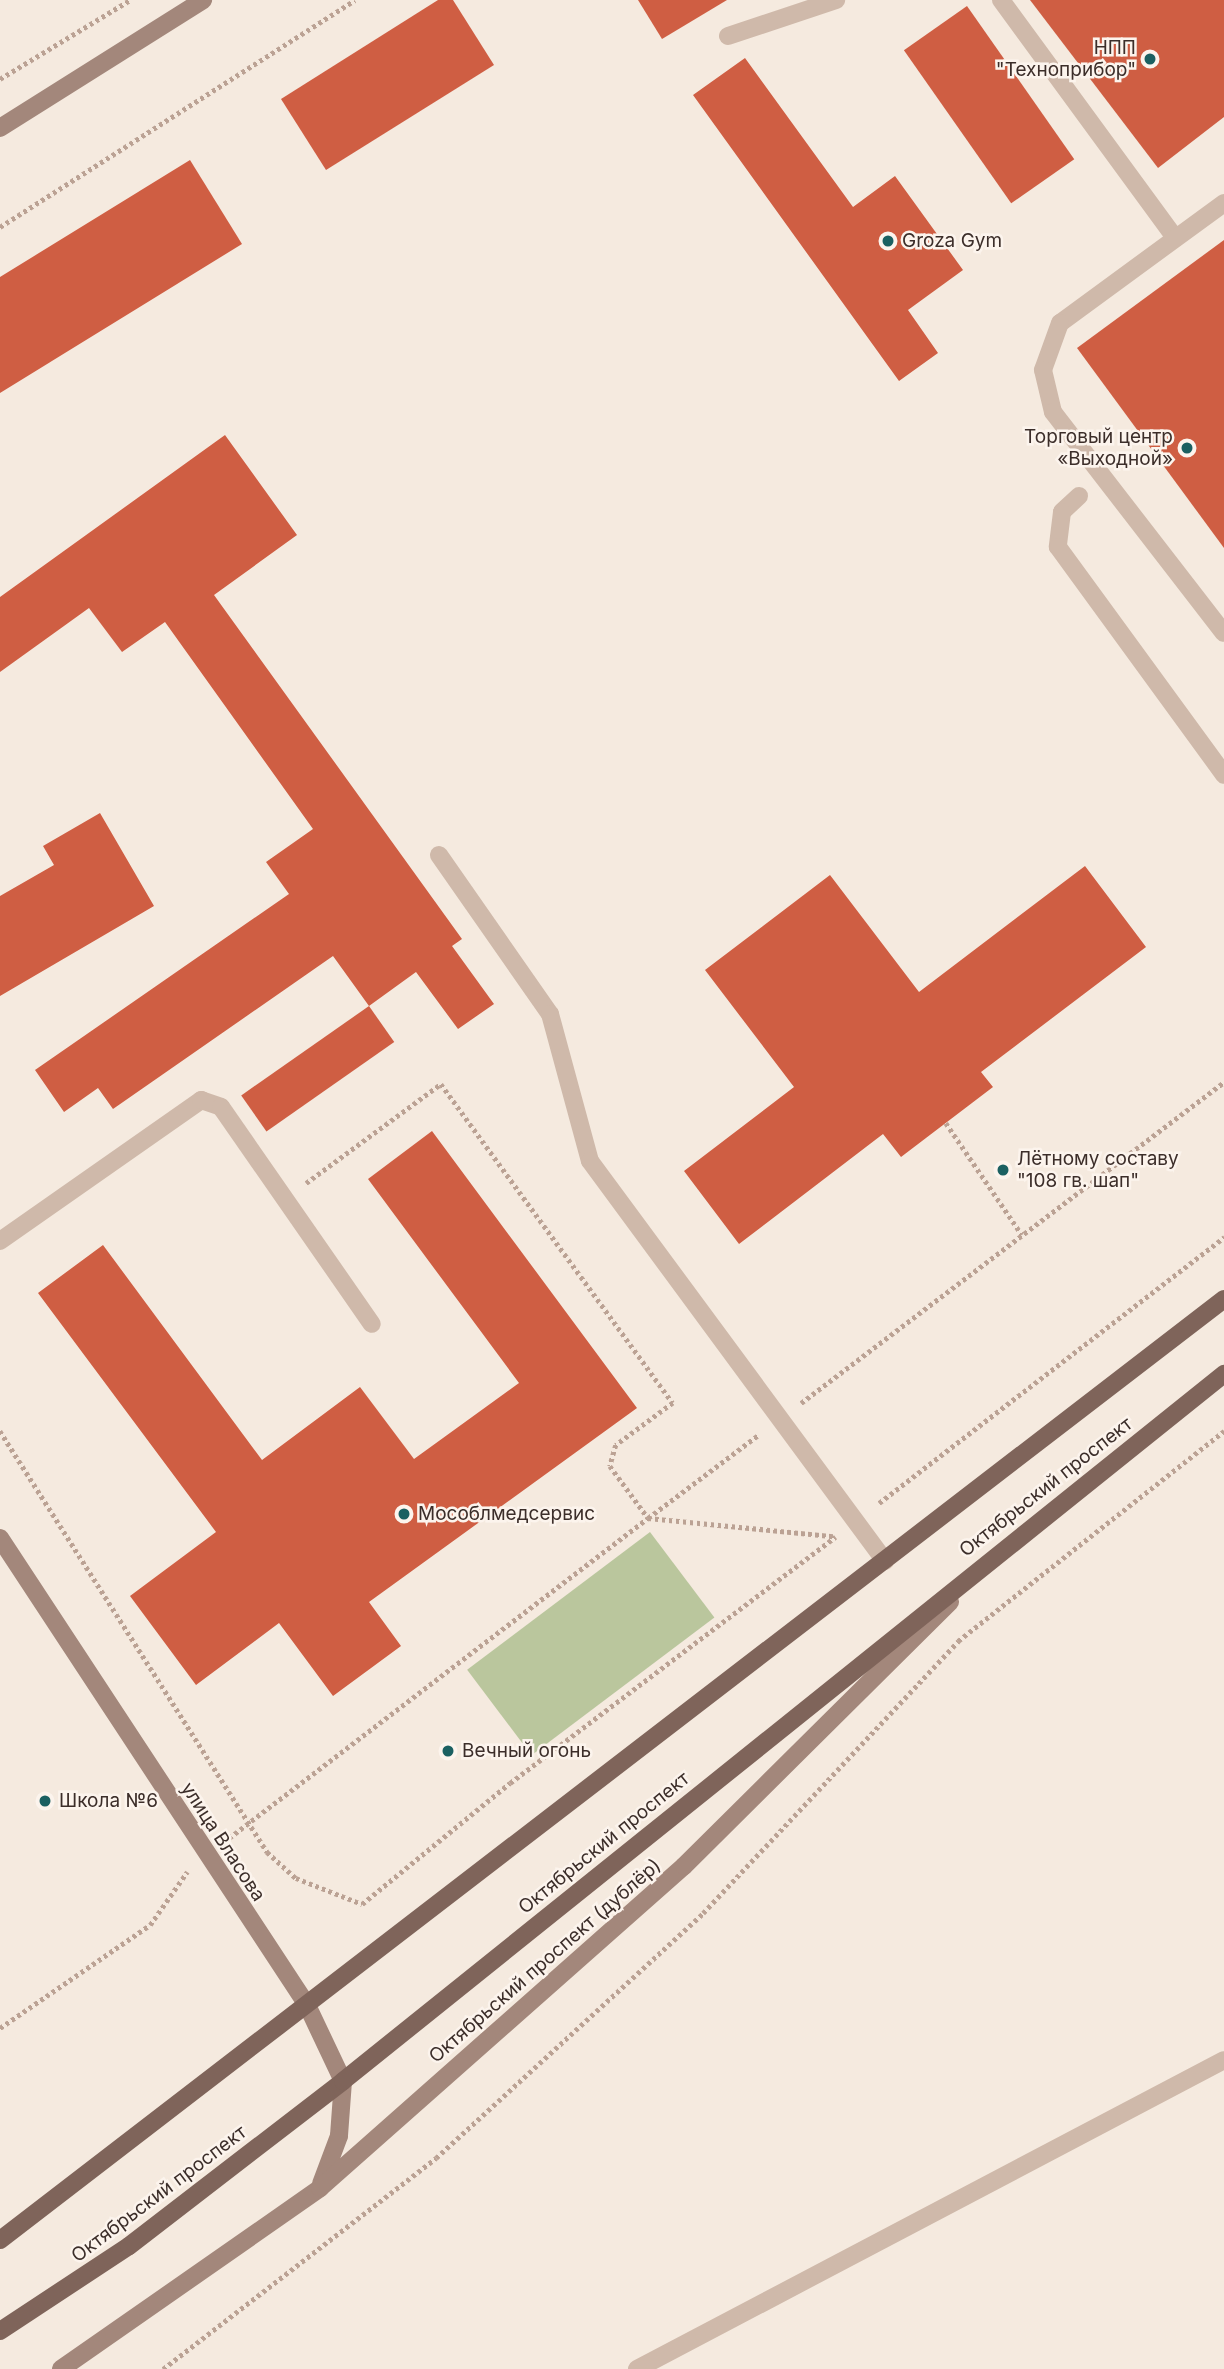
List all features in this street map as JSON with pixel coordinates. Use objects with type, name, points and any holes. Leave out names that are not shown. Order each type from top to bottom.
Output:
[{"type":"main road","points":[[0,128],[203,0]]},
{"type":"main road","name":"Октябрьский проспект","points":[[0,2240],[1224,1299]]},
{"type":"main road","name":"Октябрьский проспект","points":[[0,2331],[129,2246],[343,2081],[1016,1536],[1224,1374]]},
{"type":"main road","name":"Октябрьский проспект (дублёр)","points":[[61,2369],[320,2188],[684,1866],[1016,1536]]},
{"type":"main road","name":"улица Власова","points":[[0,1538],[307,2005],[343,2081],[339,2136],[320,2188]]},
{"type":"lane","points":[[728,36],[836,0]]},
{"type":"lane","points":[[1001,0],[1175,238]]},
{"type":"lane","points":[[1224,203],[1060,323],[1044,370],[1053,412],[1224,633]]},
{"type":"lane","points":[[1079,496],[1062,512],[1058,547],[1224,775]]},
{"type":"lane","points":[[439,855],[550,1014],[590,1161],[885,1561]]},
{"type":"lane","points":[[0,1241],[201,1100],[221,1107],[372,1324]]},
{"type":"lane","points":[[638,2369],[1224,2060]]},
{"type":"path","points":[[0,79],[130,0]]},
{"type":"path","points":[[0,227],[355,0]]},
{"type":"path","points":[[248,1823],[1224,1082]]},
{"type":"path","points":[[284,1199],[441,1084],[673,1403],[616,1445],[610,1466],[648,1518],[835,1536]]},
{"type":"path","points":[[946,1123],[1022,1235]]},
{"type":"path","points":[[0,1431],[267,1852],[296,1878],[362,1904],[510,1783],[1224,1237]]},
{"type":"path","points":[[163,2369],[436,2158],[703,1913],[958,1642],[1224,1431]]},
{"type":"path","points":[[0,2028],[150,1925],[177,1879]]},
{"type":"green space","points":[[650,1532],[714,1617],[532,1755],[467,1670]]},
{"type":"building","points":[[438,0],[453,0],[494,65],[326,170],[281,99]]},
{"type":"building","points":[[638,0],[727,0],[662,39]]},
{"type":"building","name":"НПП \"Техноприбор\"","points":[[1030,0],[1224,0],[1224,117],[1158,168]]},
{"type":"building","points":[[967,6],[1074,159],[1011,203],[904,50]]},
{"type":"building","points":[[745,58],[853,207],[895,176],[963,270],[908,310],[938,353],[899,381],[693,95]]},
{"type":"building","points":[[190,160],[242,244],[0,393],[0,277]]},
{"type":"building","name":"Торговый центр «Выходной»","points":[[1224,240],[1224,548],[1077,348]]},
{"type":"building","points":[[225,435],[297,535],[214,595],[462,939],[452,946],[494,1004],[458,1029],[416,972],[369,1006],[333,956],[113,1109],[98,1088],[64,1112],[35,1070],[289,894],[266,862],[313,829],[165,622],[122,652],[89,608],[0,672],[0,597]]},
{"type":"building","points":[[100,813],[154,906],[0,996],[0,896],[54,865],[43,846]]},
{"type":"building","points":[[1085,866],[1146,947],[981,1072],[993,1087],[901,1157],[883,1134],[739,1244],[684,1171],[794,1087],[705,970],[830,875],[919,992]]},
{"type":"building","points":[[369,1006],[394,1042],[266,1132],[241,1095]]},
{"type":"building","points":[[432,1131],[637,1408],[369,1602],[401,1646],[333,1696],[279,1623],[196,1685],[130,1596],[216,1532],[38,1293],[103,1245],[262,1460],[360,1387],[414,1459],[519,1383],[368,1179]]},
{"type":"place","name":"НПП \"Техноприбор\"","points":[[1150,59]]},
{"type":"place","name":"Groza Gym","points":[[888,241]]},
{"type":"place","name":"Торговый центр «Выходной»","points":[[1187,448]]},
{"type":"place","name":"Лётному составу \"108 гв. шап\"","points":[[1003,1170]]},
{"type":"place","name":"Мособлмедсервис","points":[[404,1514]]},
{"type":"place","name":"Вечный огонь","points":[[448,1751]]},
{"type":"place","name":"Школа №6","points":[[45,1801]]}]
